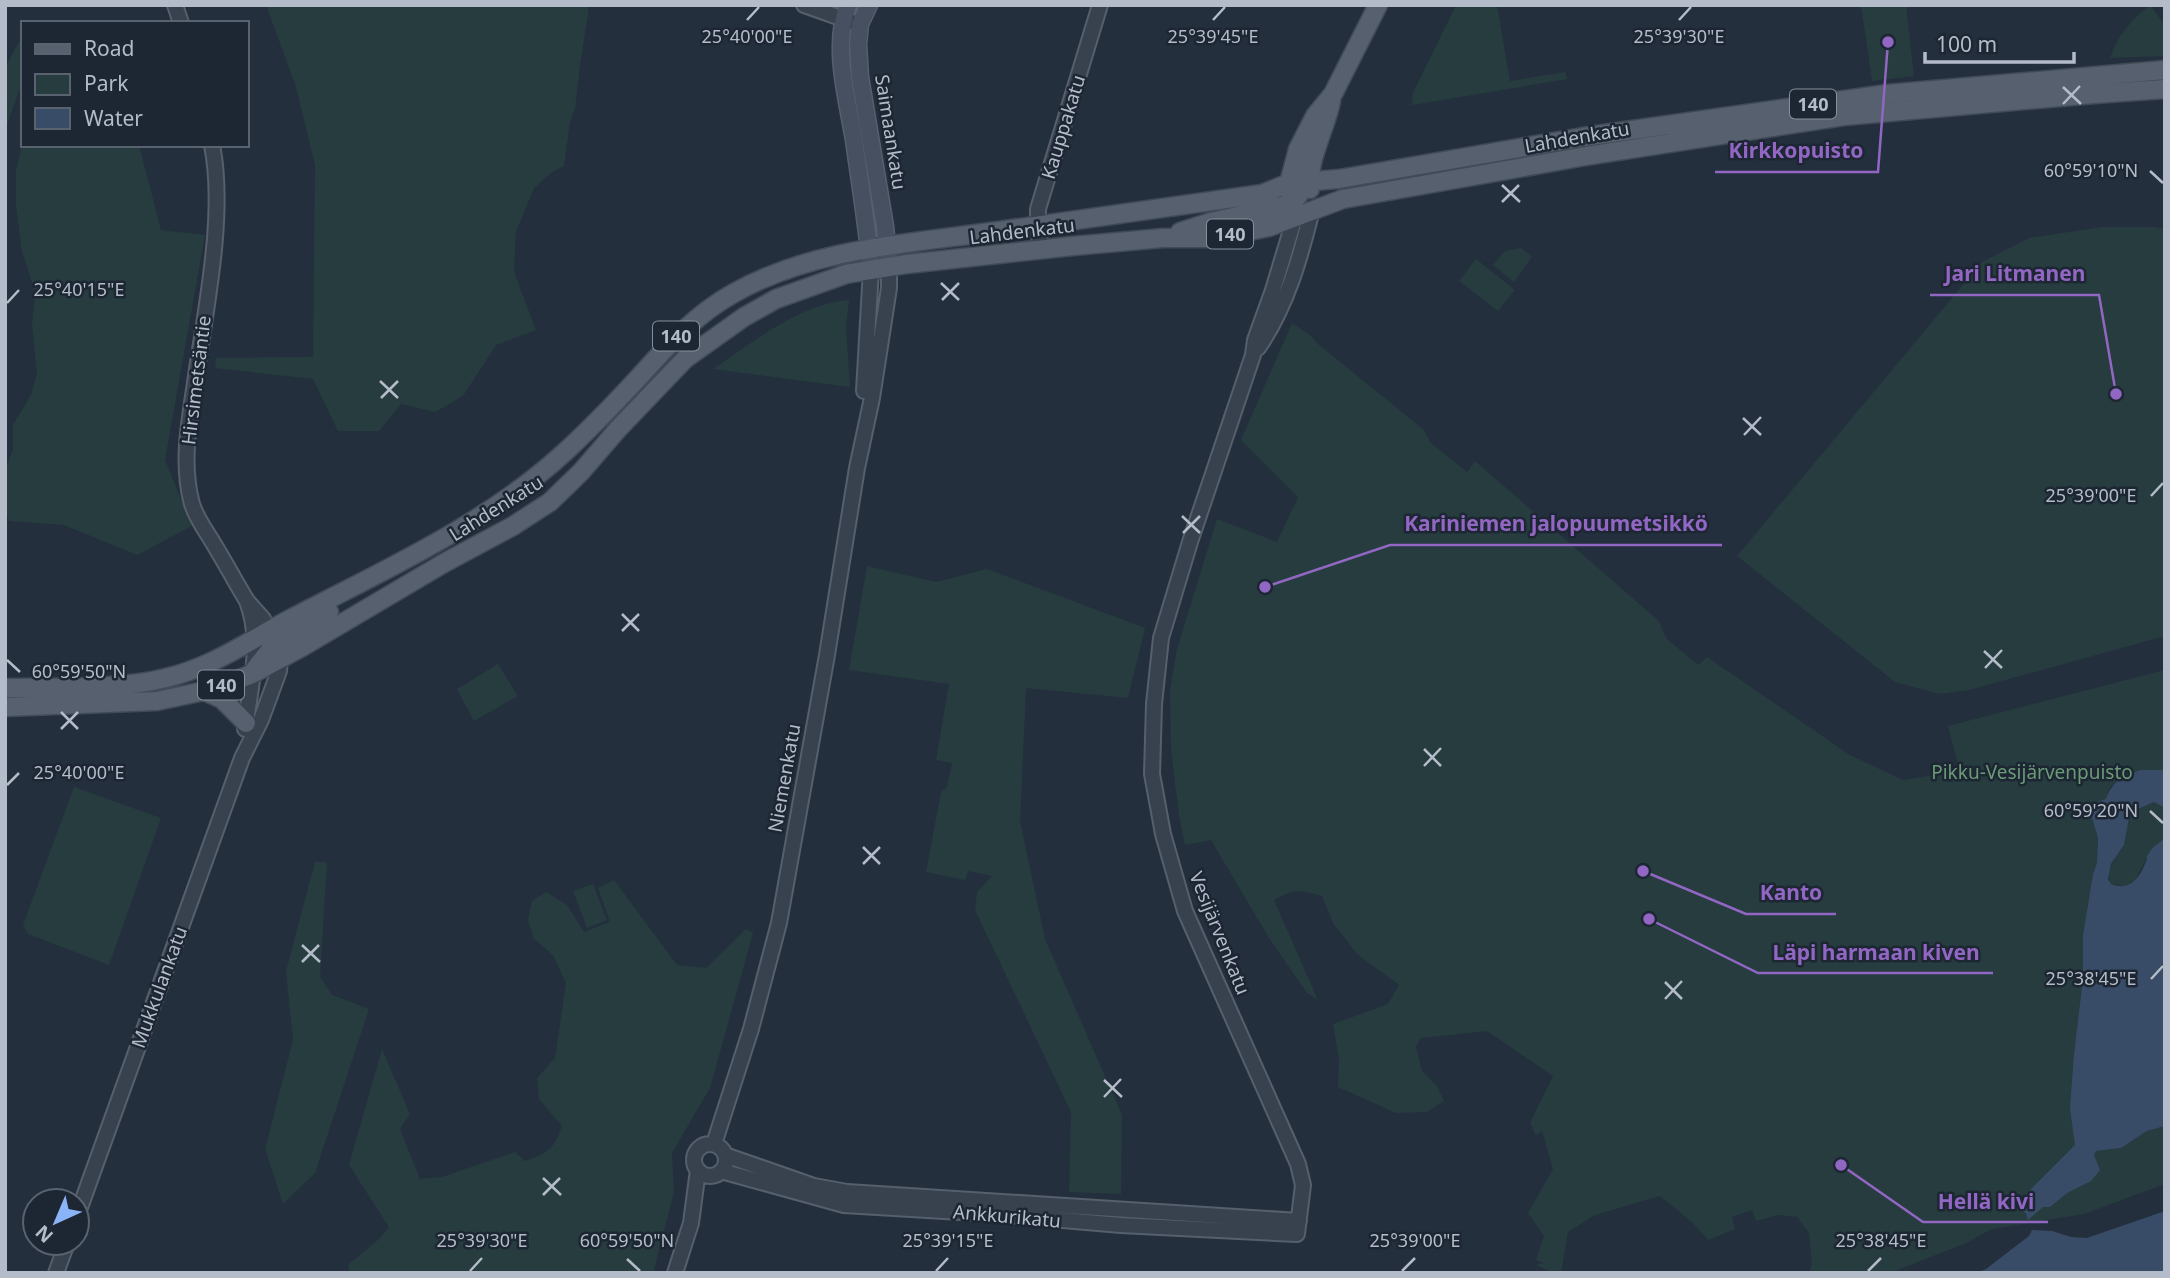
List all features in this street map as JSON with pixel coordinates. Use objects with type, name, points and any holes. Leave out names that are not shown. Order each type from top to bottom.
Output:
[{"type":"main road","name":"Saimaankatu","points":[[869,5],[860,24],[858,44],[878,248]]},
{"type":"main road","name":"Vesijärvenkatu","points":[[1293,209],[1289,183],[1298,149],[1315,116],[1333,93],[1378,5]]},
{"type":"main road","name":"Saimaankatu","points":[[846,12],[842,43],[844,75],[878,248],[889,267]]},
{"type":"main road","name":"Lahdenkatu","points":[[269,644],[337,608],[380,575],[523,487],[564,453],[682,330],[702,313],[733,293],[804,262],[878,248],[1262,194],[1289,183],[1339,179],[1583,137],[1887,94],[2165,70]]},
{"type":"main road","name":"Lahdenkatu","points":[[5,688],[138,683],[190,672],[220,659],[269,644],[444,564],[550,502],[685,359],[744,317],[776,299],[846,274],[1041,249],[1163,238],[1211,222],[1265,211],[1312,210],[1343,199],[1586,156],[1844,116],[2165,89]]},
{"type":"main road","name":"Vesijärvenkatu","points":[[1312,210],[1309,181],[1311,166],[1328,117],[1333,93]]},
{"type":"main road","points":[[1293,209],[1309,181]]},
{"type":"main road","name":"Niemenkatu","points":[[871,269],[878,248]]},
{"type":"main road","points":[[252,674],[269,644]]},
{"type":"main road","name":"140","points":[[5,707],[158,701],[204,691],[252,674]]},
{"type":"main road","points":[[204,691],[222,699],[246,723]]},
{"type":"street","points":[[804,5],[846,12],[860,24]]},
{"type":"street","name":"Kauppakatu","points":[[1041,249],[1038,209],[1100,5]]},
{"type":"street","name":"Hirsimetsäntie","points":[[212,147],[216,211],[209,286],[190,413],[186,477],[193,506],[202,526],[247,601],[269,644]]},
{"type":"street","name":"Vesijärvenkatu","points":[[1293,209],[1284,253],[1255,340],[1253,355],[1190,542],[1161,638],[1154,693],[1152,774],[1163,834],[1185,911],[1298,1164],[1303,1185],[1298,1228]]},
{"type":"street","name":"Vesijärvenkatu","points":[[1253,355],[1270,329],[1286,295],[1300,257],[1312,210]]},
{"type":"street","name":"Niemenkatu","points":[[720,1149],[779,923],[889,288],[889,267]]},
{"type":"street","name":"Niemenkatu","points":[[868,412],[863,398],[871,269]]},
{"type":"street","name":"Mukkulankatu","points":[[87,1187],[242,758],[261,720],[279,671],[269,644]]},
{"type":"street","name":"Mukkulankatu","points":[[242,758],[252,674]]},
{"type":"street","points":[[675,1273],[691,1223],[717,1173],[725,1165],[720,1149],[704,1145],[698,1150],[695,1159],[698,1170],[691,1223]]},
{"type":"street","name":"Ankkurikatu","points":[[720,1149],[814,1186],[847,1192],[1298,1228]]},
{"type":"street","points":[[698,1170],[705,1174],[717,1173]]},
{"type":"street","name":"Ankkurikatu","points":[[717,1173],[844,1205],[1121,1225],[1298,1228]]},
{"type":"green space","points":[[266,5],[588,5],[575,108],[570,122],[564,166],[552,172],[534,188],[516,232],[514,272],[536,330],[496,345],[463,396],[435,412],[401,404],[379,431],[338,431],[313,379],[215,368],[216,358],[313,357],[315,165],[296,87]]},
{"type":"green space","points":[[1456,5],[1497,5],[1510,81],[1565,72],[1567,79],[1412,105],[1413,93]]},
{"type":"green space","points":[[1861,5],[1906,5],[1914,76],[1872,81]]},
{"type":"green space","points":[[2150,5],[2165,25],[2165,56],[2110,58],[2126,28]]},
{"type":"green space","points":[[21,38],[21,89],[5,130],[5,68]]},
{"type":"green space","points":[[22,147],[140,147],[161,230],[205,235],[165,460],[192,526],[137,555],[64,525],[9,521],[5,508],[5,469],[13,449],[13,425],[31,395],[37,373],[32,325],[35,291],[22,252],[16,205],[16,170]]},
{"type":"green space","points":[[2102,227],[2165,229],[2165,636],[1969,690],[1940,694],[1895,682],[1737,556],[1982,262],[2029,238]]},
{"type":"green space","points":[[1521,248],[1532,257],[1514,282],[1493,265],[1505,251]]},
{"type":"green space","points":[[1476,259],[1515,290],[1498,311],[1459,281]]},
{"type":"green space","points":[[849,300],[846,327],[850,387],[713,369],[795,316],[830,303]]},
{"type":"green space","name":"Pikku-Vesijärvenpuisto","points":[[1292,323],[1424,430],[1431,443],[1467,472],[1475,461],[1659,621],[1666,638],[1698,665],[1707,657],[1850,755],[1903,780],[1960,771],[1948,726],[2165,670],[2165,770],[2140,770],[2110,787],[2106,799],[2091,815],[2098,838],[2097,863],[2083,935],[2083,978],[2074,1054],[2096,1151],[2121,1148],[2147,1131],[2165,1126],[2165,1184],[2084,1214],[1992,1229],[1966,1243],[1890,1273],[1809,1273],[1812,1265],[1809,1233],[1797,1217],[1778,1215],[1756,1221],[1752,1210],[1732,1217],[1735,1229],[1708,1240],[1693,1223],[1660,1196],[1595,1215],[1568,1232],[1561,1273],[1553,1273],[1536,1265],[1544,1263],[1536,1260],[1544,1236],[1528,1213],[1553,1169],[1542,1131],[1536,1136],[1530,1123],[1553,1076],[1487,1031],[1421,1038],[1416,1047],[1422,1071],[1437,1086],[1444,1101],[1427,1112],[1396,1113],[1338,1087],[1339,1059],[1333,1024],[1388,1004],[1399,985],[1357,954],[1333,923],[1322,896],[1297,891],[1274,900],[1318,1000],[1307,993],[1269,938],[1211,840],[1185,845],[1171,750],[1170,690],[1177,649],[1217,519],[1277,542],[1298,497],[1241,440]]},
{"type":"green space","points":[[867,566],[936,582],[987,569],[1145,628],[1128,698],[1026,688],[1020,821],[1045,939],[1122,1115],[1121,1194],[1069,1192],[1071,1112],[975,910],[977,892],[992,876],[968,871],[965,880],[926,872],[941,792],[947,787],[952,763],[936,760],[949,684],[849,670]]},
{"type":"green space","points":[[498,664],[518,696],[474,721],[457,689]]},
{"type":"green space","points":[[74,787],[161,818],[109,965],[28,934],[23,925]]},
{"type":"green space","points":[[2154,802],[2165,808],[2165,837],[2159,845],[2152,848],[2135,881],[2126,887],[2111,884],[2110,868],[2124,844],[2130,817],[2138,809]]},
{"type":"green space","points":[[315,862],[327,862],[320,977],[332,995],[369,1009],[315,1173],[283,1204],[265,1149],[293,1040],[286,971]]},
{"type":"green space","points":[[614,880],[677,965],[706,968],[746,929],[753,933],[710,1088],[672,1153],[674,1192],[653,1273],[350,1273],[348,1265],[389,1227],[349,1165],[382,1049],[410,1114],[400,1129],[420,1179],[442,1177],[515,1152],[525,1161],[545,1152],[553,1145],[562,1126],[539,1099],[537,1078],[555,1058],[566,983],[553,955],[534,939],[528,920],[532,901],[546,892],[567,905],[584,932],[610,922],[598,888]]},
{"type":"green space","points":[[593,884],[607,920],[587,928],[573,891]]},
{"type":"water","points":[[2140,770],[2165,770],[2165,808],[2154,802],[2136,810],[2129,818],[2124,845],[2111,864],[2108,879],[2111,884],[2117,886],[2132,883],[2143,870],[2150,851],[2165,837],[2165,1126],[2147,1131],[2121,1148],[2096,1151],[2094,1155],[2100,1170],[2091,1181],[2067,1193],[2050,1207],[2043,1207],[2028,1220],[2026,1213],[2020,1211],[2019,1204],[2024,1196],[2075,1145],[2070,1108],[2083,978],[2083,935],[2097,863],[2098,838],[2091,815],[2091,804],[2106,799],[2115,783]]},
{"type":"water","points":[[2165,1211],[2165,1273],[1977,1273],[2029,1236],[2032,1230],[2087,1238]]},
{"type":"place","name":"Kirkkopuisto","points":[[1888,42]]},
{"type":"place","name":"Jari Litmanen","points":[[2116,394]]},
{"type":"place","name":"Kariniemen jalopuumetsikkö","points":[[1265,587]]},
{"type":"place","name":"Kanto","points":[[1643,871]]},
{"type":"place","name":"Läpi harmaan kiven","points":[[1649,919]]},
{"type":"place","name":"Hellä kivi","points":[[1841,1165]]}]
